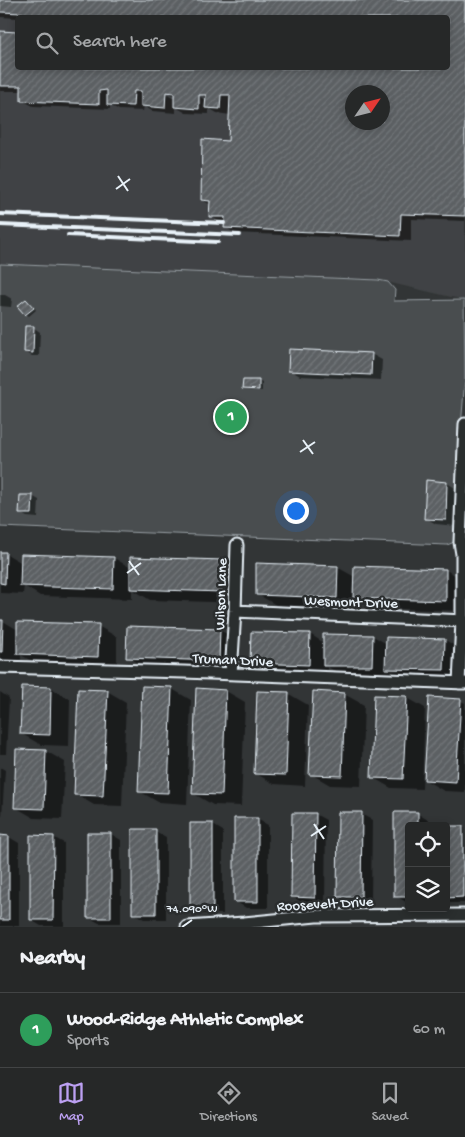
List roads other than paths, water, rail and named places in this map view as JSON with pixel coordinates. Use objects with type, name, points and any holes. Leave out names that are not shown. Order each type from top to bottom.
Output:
[{"type":"street","points":[[462,683],[465,424]]},
{"type":"street","name":"Wilson Lane","points":[[231,674],[237,545]]},
{"type":"street","name":"Wesmont Drive","points":[[235,611],[463,621]]},
{"type":"street","name":"Truman Drive","points":[[0,667],[462,683]]},
{"type":"street","name":"Roosevelt Drive","points":[[187,927],[316,916],[465,915]]},
{"type":"railway","points":[[0,214],[224,223]]},
{"type":"railway","points":[[0,225],[240,235]]},
{"type":"railway","points":[[68,235],[218,242]]},
{"type":"place","name":"Wood-Ridge Athletic Complex","points":[[231,417]]}]
